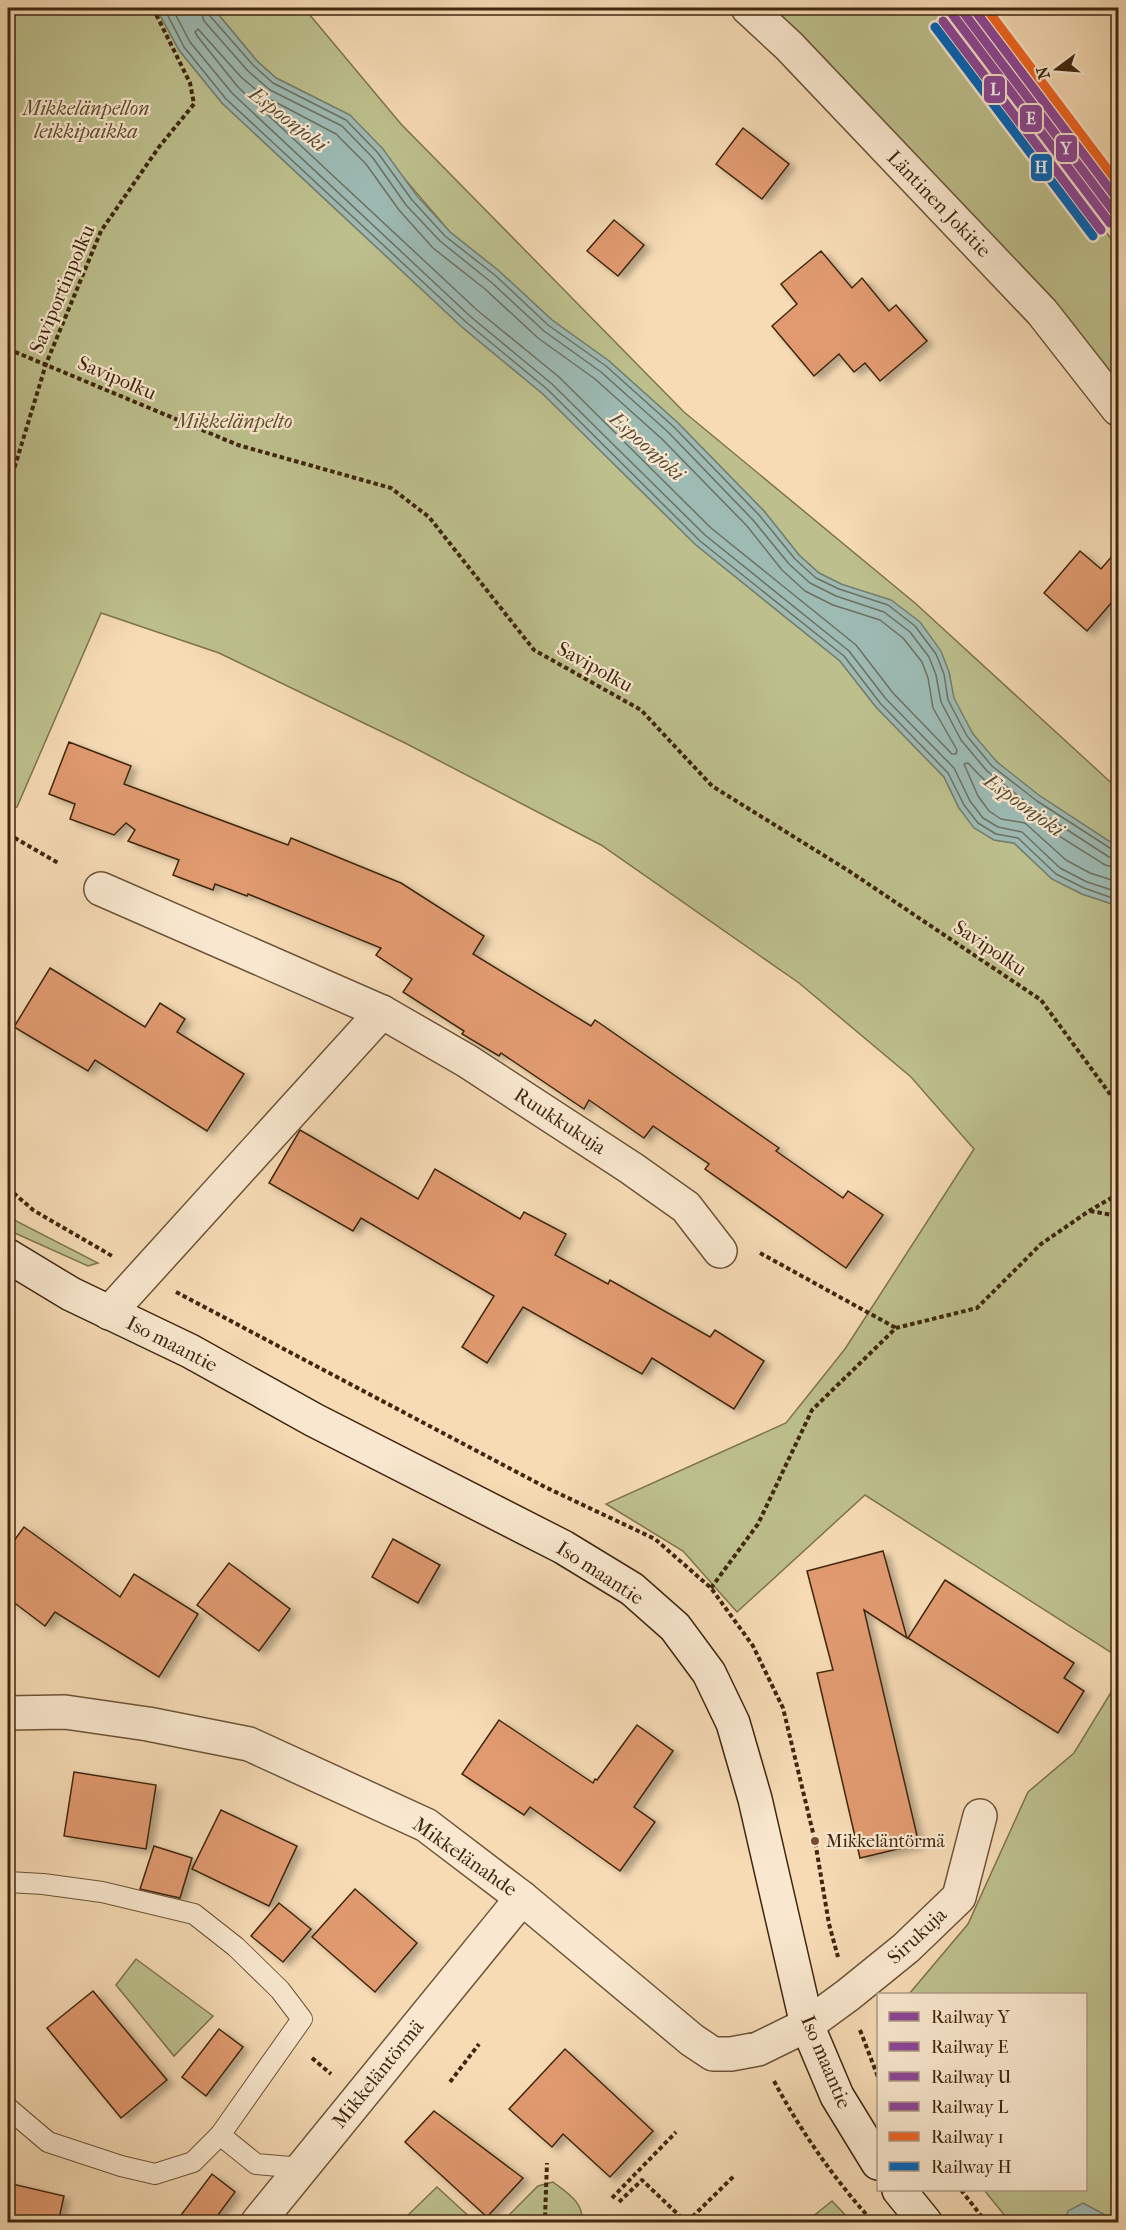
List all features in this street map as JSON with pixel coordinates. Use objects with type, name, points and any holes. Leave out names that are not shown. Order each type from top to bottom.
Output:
[{"type":"street","name":"Läntinen Jokitie","points":[[748,8],[789,46],[1042,312],[1119,410]]},
{"type":"street","name":"Ruukkukuja","points":[[101,889],[382,1012],[477,1067],[686,1207],[720,1251]]},
{"type":"street","points":[[109,1313],[382,1012]]},
{"type":"street","name":"Iso maantie","points":[[8,1257],[71,1294],[190,1351],[314,1420],[563,1547],[632,1588],[675,1627],[709,1673],[733,1723],[755,1799],[807,2025],[837,2096],[877,2160]]},
{"type":"street","name":"Mikkelänahde","points":[[8,1713],[65,1712],[148,1724],[249,1744],[426,1826],[522,1898],[692,2040],[713,2054],[731,2054],[758,2049],[807,2025]]},
{"type":"street","name":"Sirukuja","points":[[807,2025],[906,1948],[959,1897],[980,1816]]},
{"type":"street","name":"Mikkeläntörmä","points":[[258,2223],[522,1898]]},
{"type":"street","points":[[900,2191],[925,2223]]},
{"type":"lane","points":[[8,1882],[102,1892],[194,1914],[236,1947],[280,1990],[302,2019],[220,2135],[193,2162],[155,2174],[121,2166],[48,2142],[8,2108]]},
{"type":"lane","points":[[220,2135],[256,2164],[302,2168]]},
{"type":"path","name":"Saviportinpolku","points":[[8,489],[46,364],[101,231],[159,147],[194,104],[190,83],[153,8]]},
{"type":"path","name":"Savipolku","points":[[8,349],[238,445],[391,488],[429,517],[534,650],[642,710],[712,786],[849,871],[1041,1000],[1119,1105]]},
{"type":"path","points":[[8,834],[58,863]]},
{"type":"path","points":[[711,1588],[758,1524],[812,1410],[896,1328],[977,1308],[1041,1244],[1089,1211],[1119,1194]]},
{"type":"path","points":[[1089,1211],[1119,1216]]},
{"type":"path","points":[[760,1253],[896,1328]]},
{"type":"path","points":[[288,2038],[359,2098]]},
{"type":"path","points":[[450,2082],[479,2044]]},
{"type":"path","points":[[794,2119],[873,2223]]},
{"type":"path","points":[[612,2198],[676,2132]]},
{"type":"path","points":[[540,2223],[545,2216],[547,2163]]},
{"type":"path","points":[[620,2202],[642,2180],[687,2223],[735,2175]]},
{"type":"path","points":[[963,2191],[986,2223]]},
{"type":"green space","name":"Mikkelänpelto","points":[[8,8],[158,8],[179,50],[222,103],[462,327],[543,394],[696,545],[840,661],[876,707],[944,777],[959,808],[994,840],[1014,843],[1052,879],[1082,894],[1118,906],[1118,1657],[865,1495],[737,1612],[683,1551],[606,1504],[786,1423],[845,1349],[974,1149],[911,1077],[799,983],[601,845],[407,744],[219,653],[101,613],[17,807],[8,810]]},
{"type":"green space","points":[[213,8],[304,8],[401,124],[684,412],[915,603],[1118,789],[1118,847],[1047,802],[1002,767],[966,724],[952,693],[949,672],[841,584],[819,573],[799,555],[764,511],[678,423],[609,361],[552,320],[499,271],[450,232],[350,115],[276,78],[257,61]]},
{"type":"green space","points":[[767,8],[937,8],[1118,248],[1118,401]]},
{"type":"green space","points":[[8,1212],[16,1221],[98,1263],[88,1266],[8,1230]]},
{"type":"green space","points":[[1118,1681],[1118,2222],[1010,2222],[985,2191],[1087,2191],[1087,1993],[910,1993],[968,1924],[1028,1792],[1074,1753]]},
{"type":"green space","points":[[136,1959],[213,2016],[174,2056],[116,1985]]},
{"type":"green space","points":[[553,2182],[577,2203],[582,2222],[497,2222],[505,2219],[538,2186]]},
{"type":"green space","points":[[437,2187],[475,2222],[407,2222],[408,2215]]},
{"type":"green space","points":[[832,2201],[852,2222],[806,2222]]},
{"type":"water","name":"Espoonjoki","points":[[158,8],[213,8],[257,61],[276,78],[350,115],[383,149],[417,196],[450,232],[499,271],[552,320],[609,361],[678,423],[764,511],[799,555],[819,573],[841,584],[891,600],[920,622],[941,651],[949,672],[954,698],[973,734],[997,762],[1040,796],[1118,847],[1118,906],[1082,894],[1052,879],[1014,843],[994,840],[974,828],[959,808],[944,777],[876,707],[840,661],[696,545],[543,394],[462,327],[222,103],[179,50]]},
{"type":"water","points":[[1083,2203],[1118,2222],[1064,2222],[1068,2211]]},
{"type":"building","points":[[743,128],[789,164],[762,199],[716,164]]},
{"type":"building","points":[[614,220],[644,245],[618,276],[587,251]]},
{"type":"building","points":[[821,251],[852,288],[862,278],[889,311],[896,305],[927,341],[880,381],[865,363],[854,372],[839,354],[814,376],[772,326],[797,304],[781,284]]},
{"type":"building","points":[[1119,548],[1119,594],[1087,631],[1044,593],[1080,551],[1101,569]]},
{"type":"building","points":[[69,742],[131,766],[124,784],[288,845],[291,838],[401,883],[484,936],[473,954],[591,1026],[595,1020],[779,1148],[776,1151],[843,1198],[848,1191],[883,1215],[846,1268],[705,1169],[709,1164],[653,1126],[644,1138],[589,1100],[584,1109],[501,1053],[499,1056],[462,1034],[464,1031],[403,992],[412,979],[376,955],[381,948],[248,894],[247,896],[215,884],[213,890],[173,875],[179,860],[128,841],[135,830],[126,823],[114,835],[70,819],[75,804],[49,794]]},
{"type":"building","points":[[50,968],[145,1027],[160,1003],[185,1019],[177,1032],[244,1074],[207,1131],[95,1060],[88,1071],[14,1027]]},
{"type":"building","points":[[300,1130],[418,1199],[435,1169],[520,1219],[524,1212],[566,1234],[555,1255],[608,1284],[610,1280],[710,1337],[715,1330],[764,1361],[734,1409],[652,1358],[642,1374],[523,1307],[487,1363],[462,1347],[494,1296],[361,1218],[353,1231],[269,1183]]},
{"type":"building","points":[[24,1527],[120,1597],[134,1574],[198,1614],[159,1677],[55,1612],[45,1626],[8,1598],[8,1549]]},
{"type":"building","points":[[393,1539],[440,1565],[418,1603],[372,1577]]},
{"type":"building","points":[[883,1551],[907,1638],[864,1610],[919,1844],[860,1858],[817,1673],[833,1670],[807,1571]]},
{"type":"building","points":[[229,1563],[290,1609],[259,1651],[197,1605]]},
{"type":"building","points":[[945,1580],[1074,1663],[1064,1678],[1084,1691],[1058,1733],[908,1638]]},
{"type":"building","points":[[499,1720],[593,1783],[637,1725],[673,1751],[634,1807],[655,1822],[620,1871],[530,1807],[524,1815],[462,1774]]},
{"type":"building","points":[[74,1772],[156,1785],[146,1849],[64,1836]]},
{"type":"building","points":[[221,1810],[297,1846],[269,1906],[192,1869]]},
{"type":"building","points":[[154,1846],[192,1858],[180,1898],[140,1889]]},
{"type":"building","points":[[355,1889],[417,1943],[375,1992],[312,1937]]},
{"type":"building","points":[[279,1903],[311,1929],[283,1962],[251,1936]]},
{"type":"building","points":[[93,1991],[167,2080],[121,2118],[47,2028]]},
{"type":"building","points":[[219,2029],[243,2047],[206,2096],[182,2077]]},
{"type":"building","points":[[565,2049],[653,2131],[610,2177],[563,2134],[552,2147],[509,2109]]},
{"type":"building","points":[[434,2111],[523,2178],[487,2217],[405,2142]]},
{"type":"building","points":[[212,2174],[235,2192],[212,2223],[175,2223]]},
{"type":"building","points":[[8,2183],[64,2196],[58,2223],[8,2223]]},
{"type":"rail line","name":"Y","points":[[960,8],[1118,217]]},
{"type":"rail line","name":"U","points":[[973,8],[1118,200]]},
{"type":"rail line","name":"1","points":[[986,8],[1118,183]]},
{"type":"rail line","name":"E","points":[[952,14],[1110,223]]},
{"type":"rail line","name":"L","points":[[943,21],[1101,230]]},
{"type":"rail line","name":"H","points":[[935,27],[1093,236]]},
{"type":"place","name":"Mikkeläntörmä","points":[[815,1841]]},
{"type":"park label","name":"Mikkelänpellon leikkipaikka","points":[[86,120]]}]
